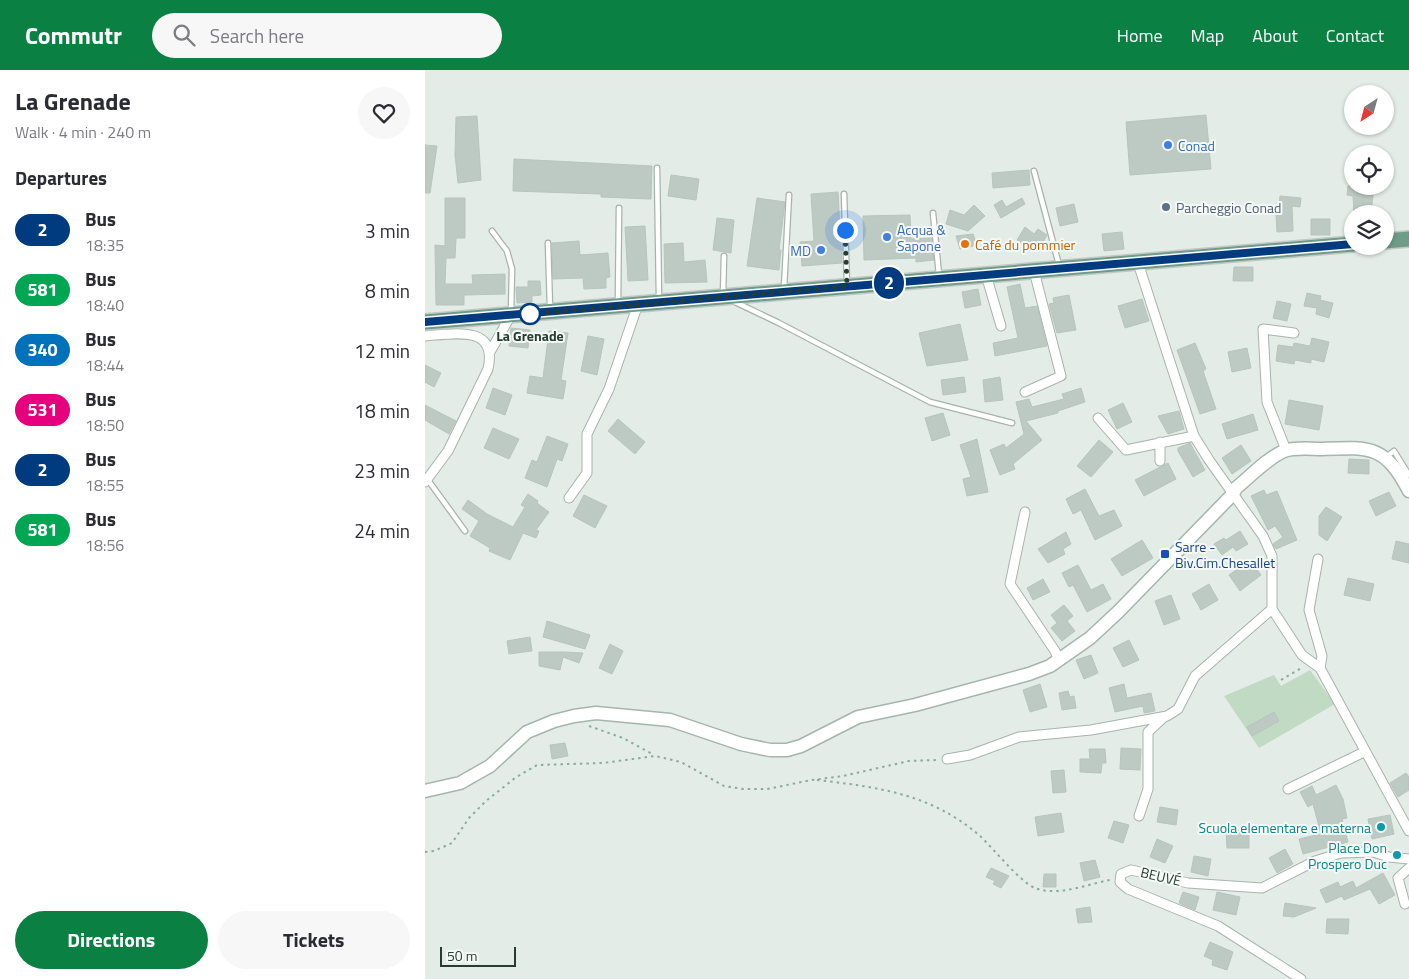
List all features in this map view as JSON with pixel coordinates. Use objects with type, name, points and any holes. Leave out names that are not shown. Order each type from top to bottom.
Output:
[{"type":"main road","points":[[1394,241],[1409,239]]},
{"type":"main road","points":[[425,322],[1344,245]]},
{"type":"street","points":[[1137,263],[1194,436],[1263,536],[1272,556],[1272,609],[1302,655],[1320,668],[1364,752],[1409,831]]},
{"type":"street","points":[[1025,392],[1061,376],[1034,271]]},
{"type":"street","points":[[986,275],[1001,326]]},
{"type":"street","points":[[569,498],[587,473],[587,434],[609,389],[638,304]]},
{"type":"street","points":[[426,481],[448,451],[488,369],[490,352],[511,315]]},
{"type":"street","points":[[1287,450],[1267,402],[1263,329],[1294,333]]},
{"type":"street","points":[[425,336],[470,333],[479,337],[487,345],[490,352]]},
{"type":"street","points":[[1099,418],[1126,450],[1194,436]]},
{"type":"street","points":[[1160,442],[1161,461]]},
{"type":"street","points":[[425,791],[460,783],[489,766],[527,732],[554,720],[574,716],[596,712],[670,720],[741,744],[770,750],[787,750],[801,746],[859,717],[915,706],[1029,674],[1059,661],[1090,638],[1119,612],[1233,494],[1236,488],[1275,456],[1287,450],[1361,448],[1389,459],[1409,491]]},
{"type":"street","points":[[1025,512],[1010,584],[1059,661]]},
{"type":"street","points":[[1317,558],[1309,610],[1322,656],[1320,668]]},
{"type":"street","points":[[1139,816],[1148,789],[1148,732],[1178,709],[1195,676],[1272,609]]},
{"type":"street","points":[[947,759],[970,755],[1019,737],[1091,730],[1167,716]]},
{"type":"street","points":[[1288,789],[1364,752]]},
{"type":"street","name":"BEUVÉ","points":[[1301,979],[1234,935],[1128,890],[1120,882],[1121,874],[1131,870],[1188,883],[1262,888],[1315,861],[1341,853],[1373,852],[1389,857],[1409,859]]},
{"type":"street","points":[[1405,904],[1398,878],[1409,868]]},
{"type":"lane","points":[[657,168],[659,302]]},
{"type":"lane","points":[[1034,171],[1060,269]]},
{"type":"lane","points":[[844,194],[847,286]]},
{"type":"lane","points":[[784,292],[789,195]]},
{"type":"lane","points":[[618,306],[619,208]]},
{"type":"lane","points":[[933,213],[939,279]]},
{"type":"lane","points":[[493,231],[507,251],[512,269],[511,315]]},
{"type":"lane","points":[[548,243],[550,312]]},
{"type":"lane","points":[[724,256],[723,297],[779,323],[929,402],[1012,423]]},
{"type":"lane","points":[[1386,457],[1394,451],[1409,475]]},
{"type":"lane","points":[[426,481],[465,531]]},
{"type":"path","points":[[1281,680],[1311,662]]},
{"type":"path","points":[[574,716],[596,730],[623,738],[655,756],[681,762],[724,786],[743,790],[767,789],[909,762],[947,759]]},
{"type":"path","points":[[425,852],[434,851],[452,843],[469,818],[486,801],[515,778],[537,765],[603,763],[655,756]]},
{"type":"path","points":[[813,780],[867,785],[917,798],[938,808],[978,835],[1034,888],[1053,890],[1079,887],[1119,878]]},
{"type":"green space","points":[[1310,670],[1335,704],[1259,748],[1224,696],[1274,675],[1281,686]]},
{"type":"building","name":"Conad","points":[[1206,115],[1211,169],[1130,175],[1126,122]]},
{"type":"building","points":[[477,116],[481,180],[458,183],[455,155],[456,117]]},
{"type":"building","points":[[425,145],[437,146],[430,193],[425,193]]},
{"type":"building","points":[[514,159],[652,166],[651,199],[601,197],[601,194],[513,191]]},
{"type":"building","points":[[1029,170],[1030,185],[993,188],[992,173]]},
{"type":"building","points":[[671,175],[699,179],[696,200],[668,196]]},
{"type":"building","points":[[838,192],[842,263],[802,266],[800,242],[814,241],[811,194]]},
{"type":"building","points":[[1347,195],[1373,195],[1372,205],[1354,205],[1353,196]]},
{"type":"building","points":[[1280,196],[1301,198],[1300,207],[1292,206],[1293,231],[1277,232],[1276,214],[1278,214]]},
{"type":"building","points":[[445,198],[465,198],[465,238],[456,238],[455,258],[446,258],[445,284],[473,284],[472,275],[505,274],[505,294],[464,295],[464,305],[436,305],[435,245],[445,246]]},
{"type":"building","points":[[757,198],[785,202],[779,250],[781,250],[779,270],[747,266]]},
{"type":"building","points":[[1022,198],[1025,204],[1001,218],[994,205],[1002,200],[1006,207]]},
{"type":"building","points":[[1074,204],[1078,222],[1060,226],[1056,208]]},
{"type":"building","points":[[974,205],[985,216],[968,231],[946,224],[950,210],[964,215]]},
{"type":"building","name":"Acqua & Sapone","points":[[910,215],[911,239],[931,238],[934,260],[916,262],[916,258],[864,260],[863,216]]},
{"type":"building","points":[[717,218],[734,220],[731,253],[713,250]]},
{"type":"building","points":[[1311,219],[1330,219],[1330,235],[1311,235]]},
{"type":"building","points":[[645,226],[648,280],[628,281],[625,227]]},
{"type":"building","points":[[1025,227],[1034,234],[1038,229],[1047,235],[1041,246],[1033,240],[1029,248],[1017,240]]},
{"type":"building","points":[[1122,232],[1124,249],[1104,251],[1102,234]]},
{"type":"building","points":[[973,234],[977,245],[960,249],[956,236]]},
{"type":"building","points":[[579,241],[580,255],[608,253],[610,277],[606,278],[606,288],[584,289],[583,278],[553,279],[552,243]]},
{"type":"building","points":[[683,243],[684,262],[705,260],[707,282],[665,283],[664,244]]},
{"type":"building","points":[[1234,267],[1253,267],[1253,281],[1233,281]]},
{"type":"building","points":[[528,281],[540,281],[541,295],[532,296],[532,302],[517,303],[516,287],[528,287]]},
{"type":"building","points":[[1020,284],[1025,308],[1037,306],[1047,346],[995,356],[993,343],[1018,338],[1007,287]]},
{"type":"building","points":[[978,289],[981,305],[965,308],[962,292]]},
{"type":"building","points":[[1307,293],[1321,296],[1320,300],[1333,303],[1329,318],[1316,314],[1317,308],[1304,306]]},
{"type":"building","points":[[1069,295],[1076,330],[1057,333],[1049,304],[1054,303],[1053,298]]},
{"type":"building","points":[[1142,299],[1149,321],[1125,328],[1118,306]]},
{"type":"building","points":[[1277,301],[1291,304],[1287,321],[1273,318]]},
{"type":"building","points":[[960,324],[968,360],[927,366],[919,333]]},
{"type":"building","points":[[511,328],[530,330],[528,348],[509,346]]},
{"type":"building","points":[[549,331],[568,333],[561,380],[566,381],[563,399],[527,393],[530,376],[543,378]]},
{"type":"building","points":[[588,336],[604,339],[597,375],[581,371]]},
{"type":"building","points":[[1312,338],[1329,342],[1324,362],[1311,359],[1311,363],[1295,360],[1294,364],[1276,361],[1278,345],[1293,347],[1294,343],[1310,346]]},
{"type":"building","points":[[1195,343],[1206,369],[1203,371],[1216,409],[1200,414],[1177,350]]},
{"type":"building","points":[[1247,348],[1251,368],[1232,372],[1228,352]]},
{"type":"building","points":[[425,365],[441,373],[434,387],[425,382]]},
{"type":"building","points":[[964,377],[966,392],[943,395],[941,380]]},
{"type":"building","points":[[1000,377],[1003,400],[985,402],[983,380]]},
{"type":"building","points":[[493,388],[512,395],[505,415],[486,408]]},
{"type":"building","points":[[1081,388],[1085,402],[1058,411],[1058,413],[1026,421],[1042,440],[1013,464],[1015,469],[1000,475],[990,450],[1004,444],[1006,448],[1024,434],[1016,402],[1029,399],[1032,407],[1064,399],[1062,394]]},
{"type":"building","points":[[1289,400],[1323,406],[1319,430],[1285,424]]},
{"type":"building","points":[[1123,403],[1132,422],[1117,429],[1108,410]]},
{"type":"building","points":[[425,405],[456,421],[449,434],[425,420]]},
{"type":"building","points":[[1179,411],[1184,429],[1168,434],[1158,416]]},
{"type":"building","points":[[943,413],[950,435],[932,441],[925,418]]},
{"type":"building","points":[[1253,414],[1258,430],[1227,439],[1222,424]]},
{"type":"building","points":[[618,419],[645,442],[635,454],[608,431]]},
{"type":"building","points":[[493,428],[519,439],[509,459],[484,448]]},
{"type":"building","points":[[547,436],[568,444],[562,461],[557,459],[547,487],[525,478],[532,460],[537,462]]},
{"type":"building","points":[[977,439],[988,492],[967,496],[963,479],[971,477],[960,445]]},
{"type":"building","points":[[1099,440],[1113,452],[1091,477],[1077,466]]},
{"type":"building","points":[[1190,443],[1205,470],[1193,477],[1178,451],[1178,448]]},
{"type":"building","points":[[1241,445],[1251,461],[1232,474],[1222,458]]},
{"type":"building","points":[[1349,459],[1369,460],[1369,474],[1348,473]]},
{"type":"building","points":[[1168,463],[1176,479],[1144,496],[1135,480]]},
{"type":"building","points":[[1085,489],[1099,516],[1114,510],[1122,526],[1095,540],[1081,510],[1073,514],[1066,499]]},
{"type":"building","points":[[1264,490],[1266,495],[1277,491],[1297,540],[1276,549],[1273,544],[1283,537],[1275,526],[1268,530],[1251,496]]},
{"type":"building","points":[[1389,492],[1396,506],[1376,516],[1369,501]]},
{"type":"building","points":[[528,494],[549,512],[536,530],[539,531],[536,538],[523,533],[510,560],[489,551],[490,548],[470,536],[479,521],[462,509],[468,500],[487,514],[513,527],[525,507],[521,505]]},
{"type":"building","points":[[584,495],[607,506],[595,528],[573,516]]},
{"type":"building","points":[[1326,507],[1342,517],[1327,541],[1319,535],[1319,516]]},
{"type":"building","points":[[1240,531],[1248,544],[1236,551],[1233,547],[1222,555],[1214,544],[1224,538],[1226,540]]},
{"type":"building","points":[[1066,532],[1071,544],[1063,549],[1065,554],[1048,563],[1038,549]]},
{"type":"building","points":[[1142,540],[1153,558],[1122,576],[1111,559]]},
{"type":"building","points":[[1396,541],[1409,544],[1409,563],[1392,559]]},
{"type":"building","points":[[1250,560],[1261,575],[1240,591],[1229,575]]},
{"type":"building","points":[[1078,565],[1091,590],[1103,584],[1111,599],[1087,612],[1073,585],[1069,587],[1062,573]]},
{"type":"building","points":[[1348,578],[1374,584],[1370,601],[1344,595]]},
{"type":"building","points":[[1043,579],[1050,592],[1033,600],[1027,588]]},
{"type":"building","points":[[1209,584],[1218,600],[1201,610],[1192,594]]},
{"type":"building","points":[[1171,595],[1180,619],[1164,625],[1155,601]]},
{"type":"building","points":[[1064,605],[1073,616],[1067,621],[1075,631],[1062,641],[1051,628],[1057,623],[1051,615]]},
{"type":"building","points":[[547,621],[590,635],[585,649],[543,637]]},
{"type":"building","points":[[530,637],[532,651],[509,654],[507,641]]},
{"type":"building","points":[[1129,640],[1139,660],[1123,667],[1113,648]]},
{"type":"building","points":[[610,644],[623,651],[612,674],[599,668]]},
{"type":"building","points":[[539,652],[583,653],[579,663],[563,657],[560,670],[539,666]]},
{"type":"building","points":[[1091,655],[1098,673],[1084,679],[1076,660]]},
{"type":"building","points":[[1040,684],[1047,707],[1030,712],[1023,690]]},
{"type":"building","points":[[1124,684],[1127,698],[1151,693],[1155,711],[1144,713],[1143,706],[1115,712],[1109,688]]},
{"type":"building","points":[[1068,691],[1070,697],[1074,696],[1076,708],[1062,710],[1059,693]]},
{"type":"building","points":[[1274,712],[1279,721],[1252,736],[1247,727]]},
{"type":"building","points":[[565,743],[568,756],[552,759],[550,745]]},
{"type":"building","points":[[1121,748],[1141,749],[1140,770],[1120,769]]},
{"type":"building","points":[[1089,749],[1105,749],[1106,763],[1102,763],[1101,773],[1080,772],[1080,759],[1090,759]]},
{"type":"building","points":[[1064,770],[1066,792],[1053,793],[1051,771]]},
{"type":"building","points":[[1406,773],[1409,777],[1409,790],[1398,797],[1390,783]]},
{"type":"building","points":[[1336,785],[1343,799],[1347,818],[1342,819],[1348,842],[1303,854],[1299,839],[1321,834],[1313,804],[1308,807],[1300,792],[1312,786],[1316,795]]},
{"type":"building","points":[[1160,807],[1178,810],[1176,825],[1157,822]]},
{"type":"building","points":[[1061,813],[1064,832],[1038,836],[1035,817]]},
{"type":"building","name":"Scuola elementare e materna","points":[[1390,815],[1394,834],[1372,839],[1368,819]]},
{"type":"building","points":[[1114,821],[1129,825],[1123,843],[1108,838]]},
{"type":"building","points":[[1226,830],[1249,830],[1249,848],[1227,848]]},
{"type":"building","points":[[1157,839],[1173,846],[1165,863],[1150,857]]},
{"type":"building","points":[[1285,849],[1293,864],[1277,873],[1269,858]]},
{"type":"building","points":[[1194,856],[1211,859],[1208,876],[1191,872]]},
{"type":"building","points":[[1095,860],[1100,877],[1084,881],[1080,863]]},
{"type":"building","points":[[991,868],[1009,876],[1001,888],[993,884],[995,881],[986,877]]},
{"type":"building","points":[[1383,873],[1395,895],[1379,904],[1370,889],[1344,900],[1342,896],[1326,903],[1320,890],[1338,882],[1340,887],[1353,881],[1356,888]]},
{"type":"building","points":[[1044,874],[1056,874],[1056,887],[1043,887]]},
{"type":"building","points":[[1183,892],[1199,897],[1195,910],[1179,903]]},
{"type":"building","points":[[1217,892],[1240,897],[1236,915],[1213,910]]},
{"type":"building","points":[[1285,903],[1316,908],[1294,917],[1283,916]]},
{"type":"building","points":[[1090,907],[1092,922],[1078,923],[1076,909]]},
{"type":"building","points":[[1327,919],[1349,919],[1348,934],[1326,933]]},
{"type":"building","points":[[1210,942],[1233,952],[1227,970],[1212,965],[1213,960],[1204,956]]},
{"type":"bus line","name":"2","points":[[425,322],[1344,245]]},
{"type":"place","name":"Conad","points":[[1168,145]]},
{"type":"place","name":"Parcheggio Conad","points":[[1166,207]]},
{"type":"place","name":"Acqua & Sapone","points":[[887,237]]},
{"type":"place","name":"Café du pommier","points":[[965,244]]},
{"type":"place","name":"MD","points":[[821,250]]},
{"type":"place","name":"La Grenade","points":[[530,314]]},
{"type":"place","name":"Sarre - Biv.Cim.Chesallet","points":[[1165,554]]},
{"type":"place","name":"Scuola elementare e materna","points":[[1381,827]]},
{"type":"place","name":"Place Don Prospero Duc","points":[[1397,855]]},
{"type":"route","points":[[530,314],[847,286],[845,230]]}]
